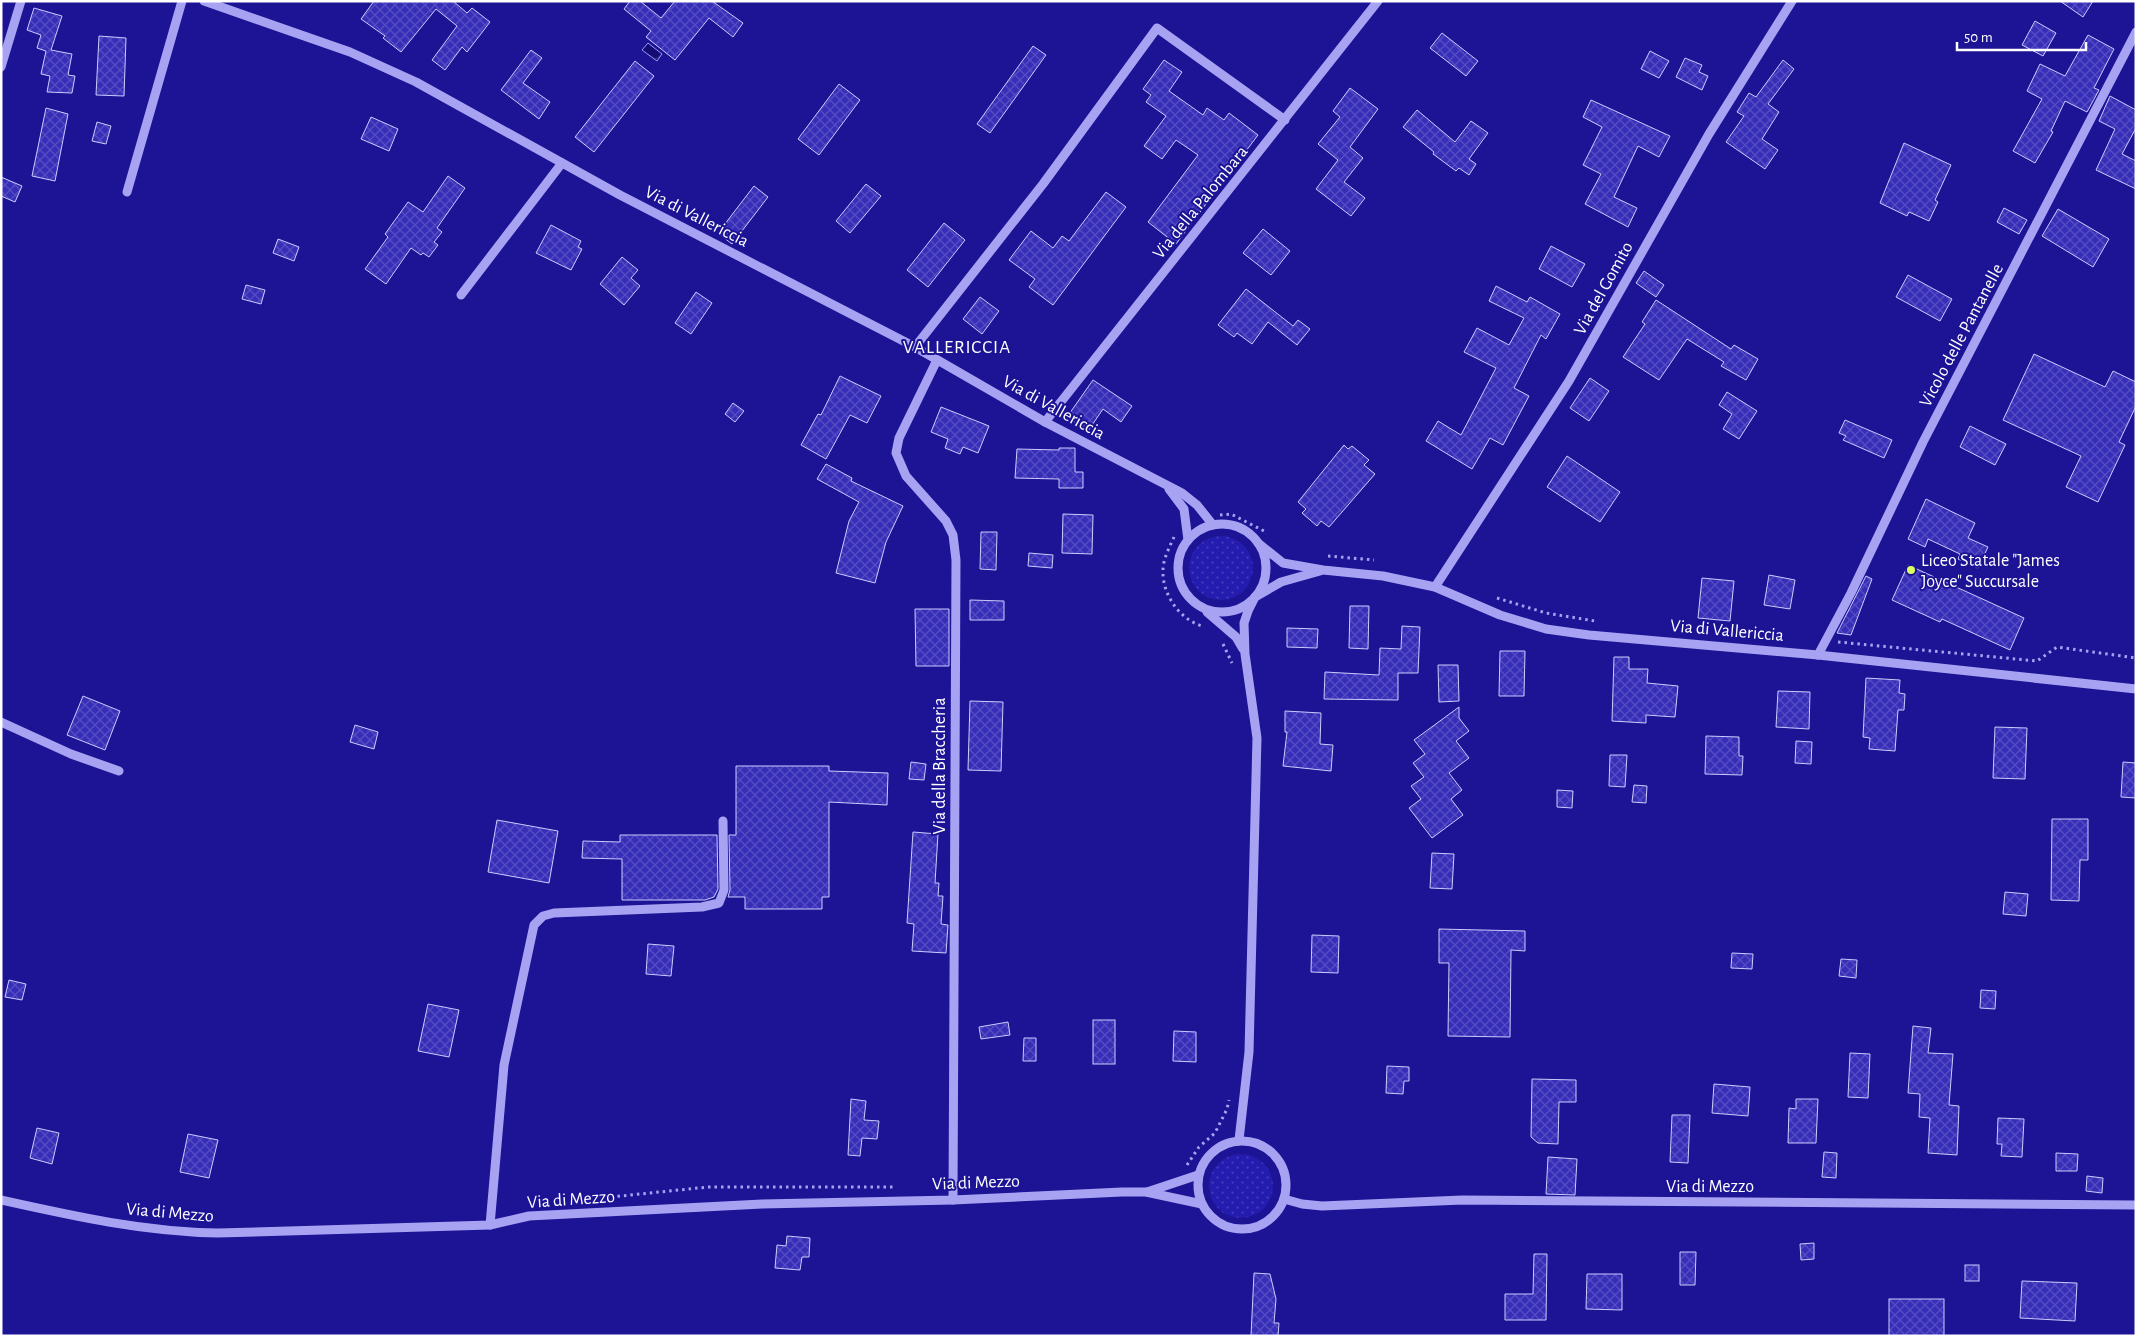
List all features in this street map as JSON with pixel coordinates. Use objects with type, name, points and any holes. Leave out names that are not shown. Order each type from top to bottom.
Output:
[{"type":"street","points":[[1,67],[21,1]]},
{"type":"street","points":[[127,192],[182,1]]},
{"type":"street","name":"Via di Vallericcia","points":[[204,1],[305,35],[385,67],[562,163],[915,347],[1045,422],[1164,483],[1195,502],[1214,525],[1238,527],[1283,563],[1323,570],[1383,576],[1435,587],[1500,616],[1546,629],[1589,635],[1818,655],[2136,689]]},
{"type":"street","name":"Via della Palombara","points":[[1045,422],[1378,1]]},
{"type":"street","name":"Via del Gomito","points":[[1435,587],[1569,381],[1709,134],[1792,1]]},
{"type":"street","points":[[915,347],[1043,184],[1157,28],[1285,120]]},
{"type":"street","name":"Vicolo delle Pantanelle","points":[[1818,655],[1851,593],[1923,442],[2136,32]]},
{"type":"street","points":[[461,295],[562,163]]},
{"type":"street","name":"Via della Braccheria","points":[[937,360],[899,438],[896,453],[906,476],[946,521],[953,535],[956,560],[953,1200]]},
{"type":"street","name":"Via di Vallericcia","points":[[1164,483],[1181,502],[1184,509],[1188,540]]},
{"type":"street","points":[[1214,525],[1200,530],[1183,547],[1178,564],[1180,581],[1188,596],[1236,637],[1245,654]]},
{"type":"street","points":[[1239,1140],[1249,1052],[1257,738],[1245,654],[1244,623],[1266,572],[1264,557],[1258,543]]},
{"type":"street","name":"Via di Vallericcia","points":[[1202,607],[1216,612],[1230,611],[1244,606],[1256,596],[1281,582],[1323,570]]},
{"type":"street","points":[[1,722],[57,748],[119,771]]},
{"type":"street","points":[[490,1225],[504,1065],[534,925],[543,916],[554,912],[702,907],[719,903],[724,890],[723,821]]},
{"type":"street","points":[[1239,1140],[1253,1142],[1266,1148],[1277,1158],[1284,1170],[1286,1184],[1284,1199],[1271,1218],[1251,1228],[1236,1229],[1222,1225],[1210,1216],[1202,1204],[1198,1190],[1198,1175],[1204,1162],[1213,1151],[1225,1144],[1239,1140]]},
{"type":"street","name":"Via di Mezzo","points":[[1146,1192],[1198,1175]]},
{"type":"street","name":"Via di Mezzo","points":[[1,1200],[93,1220],[181,1232],[490,1225],[529,1216],[723,1206],[953,1200],[1146,1192],[1202,1204]]},
{"type":"street","name":"Via di Mezzo","points":[[1284,1199],[1302,1204],[1322,1206],[1454,1200],[2136,1205]]},
{"type":"path","points":[[1213,513],[1217,516],[1231,514],[1264,532]]},
{"type":"path","points":[[1178,528],[1163,569],[1168,594],[1181,614],[1206,627]]},
{"type":"path","points":[[1326,556],[1375,560]]},
{"type":"path","points":[[1492,596],[1546,613],[1604,622]]},
{"type":"path","points":[[1222,640],[1233,665]]},
{"type":"path","points":[[1825,641],[2038,661],[2057,647],[2136,658]]},
{"type":"path","points":[[1183,1167],[1189,1164],[1199,1147],[1215,1133],[1227,1109],[1231,1092]]},
{"type":"shaded area","points":[[1221,536],[1239,541],[1244,545],[1248,550],[1253,568],[1248,586],[1244,591],[1239,595],[1221,600],[1203,595],[1198,591],[1194,586],[1189,568],[1194,550],[1198,545],[1203,541]]},
{"type":"shaded area","points":[[1241,1154],[1253,1156],[1264,1163],[1271,1174],[1273,1186],[1271,1198],[1264,1209],[1253,1216],[1241,1218],[1229,1216],[1218,1209],[1211,1198],[1209,1186],[1211,1174],[1218,1163],[1229,1156]]},
{"type":"water","points":[[648,43],[662,54],[657,61],[642,50]]},
{"type":"building","points":[[374,1],[453,1],[467,13],[472,8],[490,22],[467,52],[462,47],[445,70],[432,60],[457,26],[436,9],[401,52],[383,38],[385,36],[361,19]]},
{"type":"building","points":[[630,1],[640,1],[661,18],[675,1],[712,1],[743,23],[733,37],[709,18],[675,60],[646,37],[651,31],[624,9]]},
{"type":"building","points":[[2060,1],[2093,1],[2083,17]]},
{"type":"building","points":[[34,8],[62,16],[51,50],[72,54],[68,75],[75,76],[72,93],[47,92],[50,76],[41,74],[46,51],[37,48],[41,35],[27,30]]},
{"type":"building","points":[[2035,21],[2056,33],[2043,56],[2022,45]]},
{"type":"building","points":[[1442,33],[1478,61],[1466,76],[1430,48]]},
{"type":"building","points":[[2088,35],[2114,49],[2094,88],[2099,90],[2087,112],[2065,101],[2051,131],[2053,132],[2035,163],[2013,151],[2042,99],[2027,91],[2040,64],[2065,76]]},
{"type":"building","points":[[99,36],[126,38],[124,96],[96,95]]},
{"type":"building","points":[[1033,46],[1046,55],[990,133],[977,124]]},
{"type":"building","points":[[531,50],[542,58],[523,83],[550,102],[539,119],[501,90]]},
{"type":"building","points":[[1650,51],[1669,61],[1659,78],[1641,69]]},
{"type":"building","points":[[1685,58],[1702,65],[1699,72],[1708,76],[1702,90],[1676,77]]},
{"type":"building","points":[[1164,60],[1182,72],[1169,91],[1203,115],[1207,108],[1224,120],[1229,113],[1258,135],[1176,244],[1148,222],[1198,155],[1176,140],[1162,159],[1144,146],[1166,116],[1146,102],[1151,95],[1143,89]]},
{"type":"building","points":[[1783,60],[1794,69],[1768,104],[1779,112],[1762,139],[1778,150],[1765,169],[1726,142],[1744,116],[1737,112],[1749,93],[1756,97]]},
{"type":"building","points":[[635,61],[654,76],[594,152],[575,137]]},
{"type":"building","points":[[839,84],[860,100],[819,155],[798,139]]},
{"type":"building","points":[[1350,88],[1378,109],[1350,147],[1363,158],[1344,182],[1365,198],[1351,216],[1316,189],[1338,160],[1318,144],[1340,117],[1333,111]]},
{"type":"building","points":[[2110,96],[2136,110],[2136,128],[2122,154],[2136,161],[2136,189],[2096,170],[2115,129],[2099,121]]},
{"type":"building","points":[[1591,100],[1670,136],[1659,157],[1638,146],[1614,197],[1637,208],[1628,227],[1585,204],[1601,174],[1583,165],[1602,127],[1583,117]]},
{"type":"building","points":[[46,108],[68,114],[55,181],[32,176]]},
{"type":"building","points":[[1417,110],[1455,142],[1471,121],[1488,133],[1469,159],[1476,164],[1469,175],[1459,168],[1456,171],[1433,154],[1434,152],[1403,127]]},
{"type":"building","points":[[371,117],[398,129],[389,151],[361,139]]},
{"type":"building","points":[[97,122],[111,126],[106,144],[92,141]]},
{"type":"building","points":[[1904,143],[1951,165],[1935,200],[1938,202],[1929,221],[1909,212],[1907,216],[1880,203]]},
{"type":"building","points":[[448,176],[465,188],[437,228],[442,232],[434,242],[438,245],[429,257],[423,253],[421,255],[411,248],[386,284],[365,269],[388,237],[385,234],[408,202],[423,212]]},
{"type":"building","points":[[1,177],[22,186],[15,202],[1,196]]},
{"type":"building","points":[[866,184],[881,196],[850,233],[836,221]]},
{"type":"building","points":[[754,186],[768,197],[732,244],[718,233]]},
{"type":"building","points":[[1106,192],[1126,207],[1053,305],[1029,287],[1035,279],[1009,260],[1031,231],[1053,248],[1062,236],[1069,241]]},
{"type":"building","points":[[2004,208],[2027,220],[2019,234],[1997,222]]},
{"type":"building","points":[[2058,209],[2109,239],[2093,267],[2042,236]]},
{"type":"building","points":[[944,223],[965,240],[928,287],[907,270]]},
{"type":"building","points":[[551,225],[581,241],[578,247],[582,249],[571,270],[536,253]]},
{"type":"building","points":[[1263,229],[1290,251],[1271,275],[1243,253]]},
{"type":"building","points":[[278,239],[299,247],[294,261],[273,253]]},
{"type":"building","points":[[1551,246],[1585,264],[1572,287],[1539,269]]},
{"type":"building","points":[[622,257],[638,270],[631,278],[640,286],[624,305],[600,284]]},
{"type":"building","points":[[1644,271],[1664,285],[1656,297],[1636,283]]},
{"type":"building","points":[[1908,275],[1952,299],[1940,321],[1896,297]]},
{"type":"building","points":[[246,285],[265,290],[261,304],[242,299]]},
{"type":"building","points":[[1496,286],[1527,302],[1530,297],[1560,314],[1546,339],[1541,335],[1514,388],[1529,396],[1503,445],[1490,438],[1472,469],[1426,441],[1438,421],[1461,435],[1496,368],[1464,352],[1477,328],[1509,345],[1524,318],[1489,301]]},
{"type":"building","points":[[1246,289],[1293,326],[1298,320],[1310,329],[1297,345],[1268,322],[1252,344],[1237,333],[1234,337],[1218,325]]},
{"type":"building","points":[[696,292],[712,303],[691,334],[675,323]]},
{"type":"building","points":[[980,297],[999,311],[982,334],[963,319]]},
{"type":"building","points":[[1656,300],[1731,349],[1734,345],[1758,359],[1746,380],[1721,366],[1724,362],[1687,339],[1659,380],[1623,357],[1645,324],[1642,322]]},
{"type":"building","points":[[2034,354],[2105,387],[2113,371],[2136,382],[2136,406],[2119,442],[2125,445],[2098,502],[2066,487],[2081,456],[2003,420]]},
{"type":"building","points":[[840,376],[881,396],[867,423],[850,415],[826,459],[801,445],[818,414],[821,415]]},
{"type":"building","points":[[1590,378],[1609,391],[1589,421],[1570,408]]},
{"type":"building","points":[[1093,380],[1132,406],[1121,422],[1103,409],[1088,431],[1067,417]]},
{"type":"building","points":[[1727,392],[1757,411],[1739,439],[1723,429],[1732,414],[1719,405]]},
{"type":"building","points":[[733,403],[744,411],[735,422],[725,414]]},
{"type":"building","points":[[941,407],[989,426],[978,453],[963,447],[960,454],[945,448],[948,439],[931,432]]},
{"type":"building","points":[[1845,420],[1892,440],[1884,458],[1843,440],[1846,436],[1839,433]]},
{"type":"building","points":[[1970,426],[2006,444],[1995,465],[1960,447]]},
{"type":"building","points":[[1344,445],[1348,449],[1352,446],[1369,460],[1364,465],[1375,474],[1329,527],[1321,521],[1317,526],[1302,513],[1306,509],[1298,502]]},
{"type":"building","points":[[1059,448],[1075,448],[1075,472],[1083,472],[1083,488],[1059,488],[1059,479],[1015,478],[1017,449],[1059,450]]},
{"type":"building","points":[[1567,456],[1620,492],[1600,522],[1547,487]]},
{"type":"building","points":[[826,464],[852,478],[851,481],[903,506],[886,542],[875,583],[836,573],[849,521],[859,502],[817,479]]},
{"type":"building","points":[[1926,499],[1975,523],[1968,538],[1988,547],[1978,568],[1958,559],[1960,554],[1928,539],[1925,547],[1908,539]]},
{"type":"building","points":[[1063,514],[1093,515],[1092,554],[1062,553]]},
{"type":"building","points":[[981,532],[997,532],[996,570],[980,569]]},
{"type":"building","points":[[1029,553],[1053,555],[1052,568],[1028,566]]},
{"type":"building","points":[[1908,565],[2024,618],[2010,650],[1942,619],[1940,622],[1892,600]]},
{"type":"building","points":[[1769,575],[1795,580],[1790,609],[1764,605]]},
{"type":"building","points":[[1866,576],[1872,579],[1851,635],[1837,633]]},
{"type":"building","points":[[1702,578],[1734,581],[1730,621],[1698,618]]},
{"type":"building","points":[[970,600],[1004,601],[1004,620],[970,620]]},
{"type":"building","points":[[1350,606],[1369,606],[1368,649],[1349,648]]},
{"type":"building","points":[[915,609],[949,609],[949,666],[916,666]]},
{"type":"building","points":[[1402,626],[1420,627],[1418,673],[1398,673],[1398,700],[1324,699],[1325,672],[1379,675],[1380,648],[1401,649]]},
{"type":"building","points":[[1287,628],[1318,629],[1317,648],[1287,647]]},
{"type":"building","points":[[1500,651],[1525,651],[1524,696],[1499,696]]},
{"type":"building","points":[[1614,657],[1629,657],[1629,669],[1648,669],[1647,683],[1678,686],[1675,717],[1646,715],[1646,723],[1612,721]]},
{"type":"building","points":[[1438,665],[1458,665],[1459,701],[1439,702]]},
{"type":"building","points":[[1866,678],[1900,680],[1899,693],[1905,694],[1904,710],[1898,710],[1895,751],[1869,749],[1870,738],[1863,737]]},
{"type":"building","points":[[1778,691],[1810,692],[1809,729],[1776,727]]},
{"type":"building","points":[[83,696],[120,711],[105,750],[67,735]]},
{"type":"building","points":[[970,701],[1003,702],[1001,771],[968,770]]},
{"type":"building","points":[[1459,707],[1459,718],[1469,731],[1456,741],[1469,758],[1449,773],[1462,790],[1451,799],[1463,815],[1432,838],[1409,808],[1421,799],[1411,786],[1424,777],[1413,763],[1425,754],[1414,740]]},
{"type":"building","points":[[1285,711],[1321,713],[1320,744],[1333,745],[1331,771],[1283,766],[1287,732],[1285,732]]},
{"type":"building","points":[[355,725],[378,732],[374,749],[350,742]]},
{"type":"building","points":[[1995,727],[2027,728],[2025,779],[1993,778]]},
{"type":"building","points":[[1706,736],[1739,737],[1739,756],[1743,756],[1742,775],[1705,774]]},
{"type":"building","points":[[1796,741],[1812,742],[1811,764],[1795,763]]},
{"type":"building","points":[[1610,755],[1627,755],[1625,787],[1609,786]]},
{"type":"building","points":[[911,762],[926,764],[924,780],[909,779]]},
{"type":"building","points":[[2123,762],[2136,763],[2136,798],[2121,797]]},
{"type":"building","points":[[736,766],[829,766],[829,771],[888,773],[887,805],[829,802],[829,897],[822,897],[822,909],[745,909],[745,897],[728,897],[730,890],[729,835],[736,835]]},
{"type":"building","points":[[1634,785],[1647,786],[1646,803],[1632,802]]},
{"type":"building","points":[[1557,790],[1573,791],[1572,808],[1557,807]]},
{"type":"building","points":[[2052,819],[2088,819],[2088,860],[2080,860],[2079,901],[2051,900]]},
{"type":"building","points":[[497,820],[558,831],[549,883],[488,872]]},
{"type":"building","points":[[913,832],[938,834],[935,883],[939,883],[938,896],[943,896],[941,924],[948,925],[946,953],[912,951],[914,924],[907,923]]},
{"type":"building","points":[[620,835],[717,835],[718,889],[714,897],[705,900],[622,900],[622,859],[582,858],[583,841],[620,842]]},
{"type":"building","points":[[1432,853],[1454,854],[1452,889],[1430,888]]},
{"type":"building","points":[[2005,892],[2028,894],[2026,916],[2003,914]]},
{"type":"building","points":[[1439,929],[1525,931],[1525,951],[1511,950],[1510,1037],[1448,1036],[1449,963],[1439,963]]},
{"type":"building","points":[[1312,935],[1339,936],[1338,973],[1311,972]]},
{"type":"building","points":[[648,944],[674,946],[671,976],[646,974]]},
{"type":"building","points":[[1732,953],[1753,954],[1752,969],[1731,968]]},
{"type":"building","points":[[1841,959],[1857,960],[1856,978],[1839,976]]},
{"type":"building","points":[[9,980],[26,984],[22,1000],[5,997]]},
{"type":"building","points":[[1981,990],[1996,991],[1995,1009],[1980,1008]]},
{"type":"building","points":[[428,1004],[459,1010],[449,1057],[418,1051]]},
{"type":"building","points":[[1093,1020],[1115,1020],[1115,1064],[1093,1064]]},
{"type":"building","points":[[1008,1022],[1010,1035],[981,1039],[979,1027]]},
{"type":"building","points":[[1913,1026],[1931,1028],[1928,1053],[1953,1054],[1949,1105],[1959,1106],[1957,1155],[1928,1153],[1930,1118],[1919,1117],[1920,1094],[1908,1093]]},
{"type":"building","points":[[1174,1031],[1196,1032],[1196,1062],[1173,1061]]},
{"type":"building","points":[[1024,1038],[1036,1038],[1036,1061],[1023,1061]]},
{"type":"building","points":[[1850,1053],[1870,1054],[1868,1098],[1848,1097]]},
{"type":"building","points":[[1387,1066],[1409,1067],[1409,1081],[1404,1081],[1403,1094],[1386,1093]]},
{"type":"building","points":[[1532,1079],[1576,1080],[1576,1102],[1559,1102],[1558,1144],[1538,1143],[1531,1137]]},
{"type":"building","points":[[1714,1084],[1750,1087],[1748,1116],[1712,1113]]},
{"type":"building","points":[[851,1099],[866,1101],[864,1120],[879,1121],[877,1139],[862,1138],[860,1156],[848,1155]]},
{"type":"building","points":[[1796,1099],[1818,1099],[1816,1143],[1788,1143],[1789,1108],[1796,1109]]},
{"type":"building","points":[[1672,1115],[1690,1115],[1688,1163],[1670,1162]]},
{"type":"building","points":[[1998,1118],[2024,1119],[2022,1157],[2001,1156],[2002,1144],[1997,1144]]},
{"type":"building","points":[[37,1128],[59,1133],[52,1164],[30,1158]]},
{"type":"building","points":[[188,1134],[218,1140],[209,1178],[180,1172]]},
{"type":"building","points":[[1824,1152],[1837,1153],[1836,1178],[1822,1177]]},
{"type":"building","points":[[2056,1153],[2078,1154],[2077,1171],[2056,1171]]},
{"type":"building","points":[[1548,1157],[1577,1159],[1575,1195],[1546,1194]]},
{"type":"building","points":[[2087,1176],[2103,1178],[2102,1193],[2086,1191]]},
{"type":"building","points":[[787,1236],[810,1238],[809,1257],[802,1257],[800,1270],[775,1268],[777,1245],[786,1246]]},
{"type":"building","points":[[1814,1243],[1814,1259],[1801,1260],[1800,1244]]},
{"type":"building","points":[[1680,1252],[1696,1252],[1695,1285],[1680,1285]]},
{"type":"building","points":[[1534,1254],[1547,1254],[1546,1320],[1505,1320],[1505,1294],[1533,1294]]},
{"type":"building","points":[[1965,1265],[1979,1265],[1979,1281],[1965,1281]]},
{"type":"building","points":[[1254,1273],[1270,1274],[1276,1299],[1274,1323],[1279,1323],[1278,1336],[1251,1336]]},
{"type":"building","points":[[1587,1274],[1622,1274],[1622,1310],[1586,1309]]},
{"type":"building","points":[[2022,1281],[2077,1283],[2075,1321],[2020,1318]]},
{"type":"building","points":[[1889,1299],[1944,1299],[1944,1336],[1889,1336]]},
{"type":"place","name":"Liceo Statale \"James Joyce\" Succursale","points":[[1911,570]]},
{"type":"district","name":"VALLERICCIA","points":[[957,346]]}]
